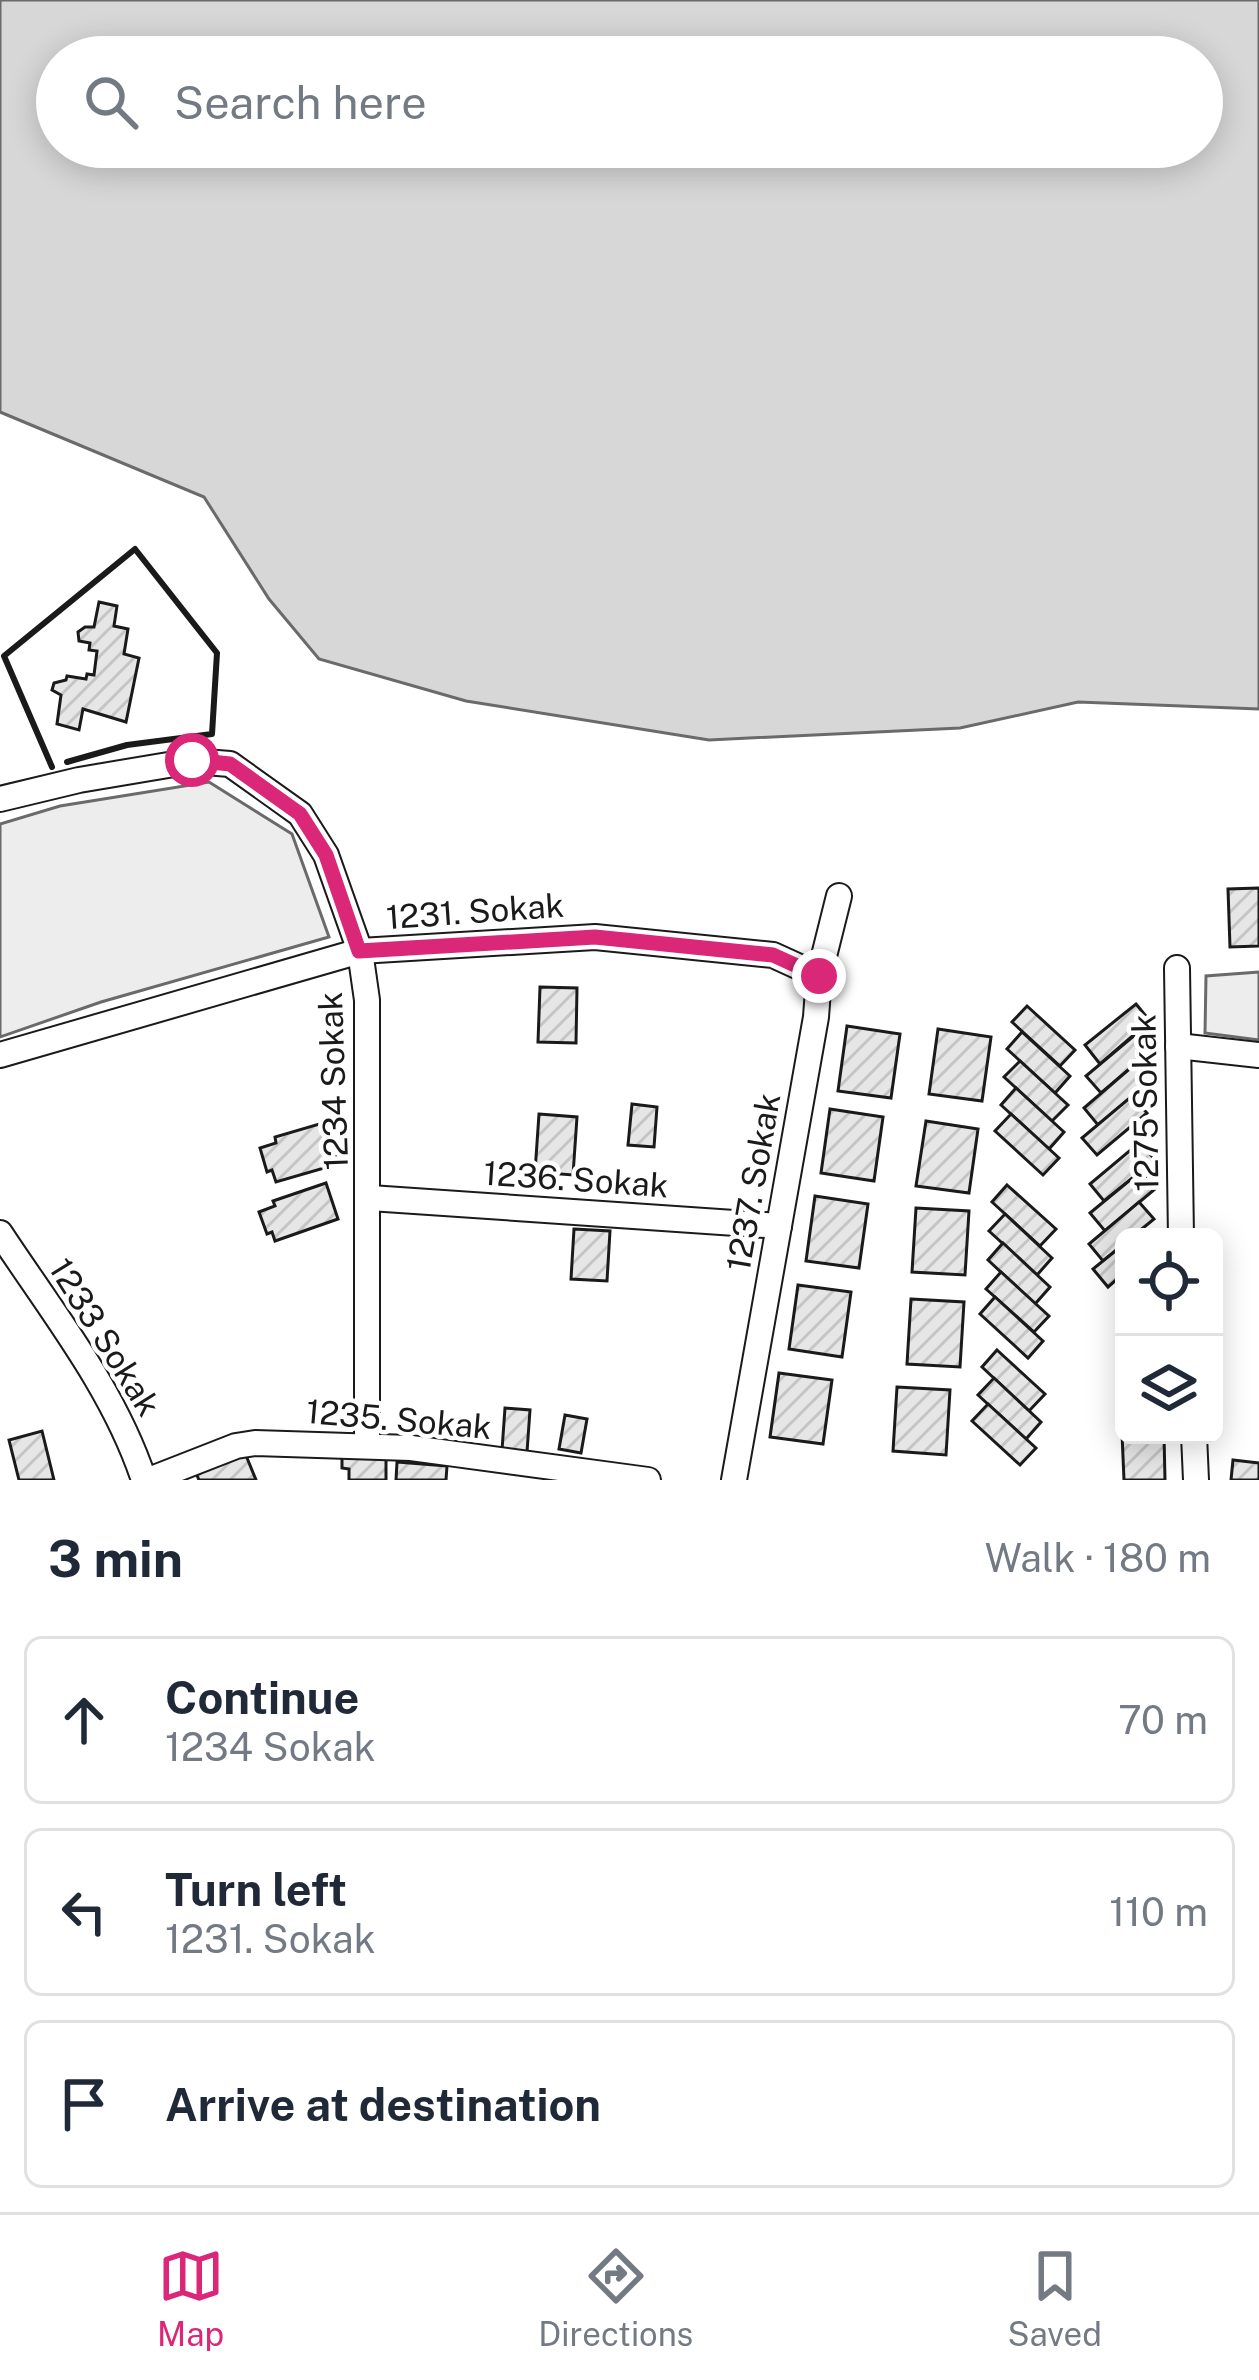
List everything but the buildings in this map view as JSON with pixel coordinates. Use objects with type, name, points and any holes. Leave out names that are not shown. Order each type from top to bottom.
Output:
[{"type":"street","name":"1234 Sokak","points":[[0,799],[192,760],[230,764],[300,814],[326,855],[359,951],[367,1000],[368,1445]]},
{"type":"street","name":"1237. Sokak","points":[[734,1480],[816,1018],[819,976],[839,896]]},
{"type":"street","name":"1231. Sokak","points":[[0,1055],[359,951],[595,937],[773,955],[819,976]]},
{"type":"street","name":"1275 Sokak","points":[[1177,968],[1181,1228]]},
{"type":"street","points":[[1178,1046],[1259,1054]]},
{"type":"street","name":"1236. Sokak","points":[[370,1198],[779,1226]]},
{"type":"street","name":"1233 Sokak","points":[[0,1233],[101,1386],[128,1433],[146,1480]]},
{"type":"street","points":[[1194,1444],[1196,1480]]},
{"type":"street","name":"1235. Sokak","points":[[146,1480],[236,1446],[368,1445],[648,1480]]},
{"type":"shaded area","points":[[0,0],[1259,0],[1259,709],[1078,702],[960,728],[709,740],[466,701],[319,659],[269,599],[204,497],[0,412]]},
{"type":"shaded area","points":[[209,782],[292,834],[329,937],[101,1002],[0,1037],[0,824],[60,806]]},
{"type":"shaded area","points":[[1259,972],[1259,1040],[1205,1033],[1206,976]]},
{"type":"wall","points":[[52,767],[4,656],[135,549],[217,653],[212,734],[127,745],[67,762]]},
{"type":"route","points":[[192,760],[230,764],[300,814],[326,855],[359,951],[595,937],[773,955],[819,976]]}]
